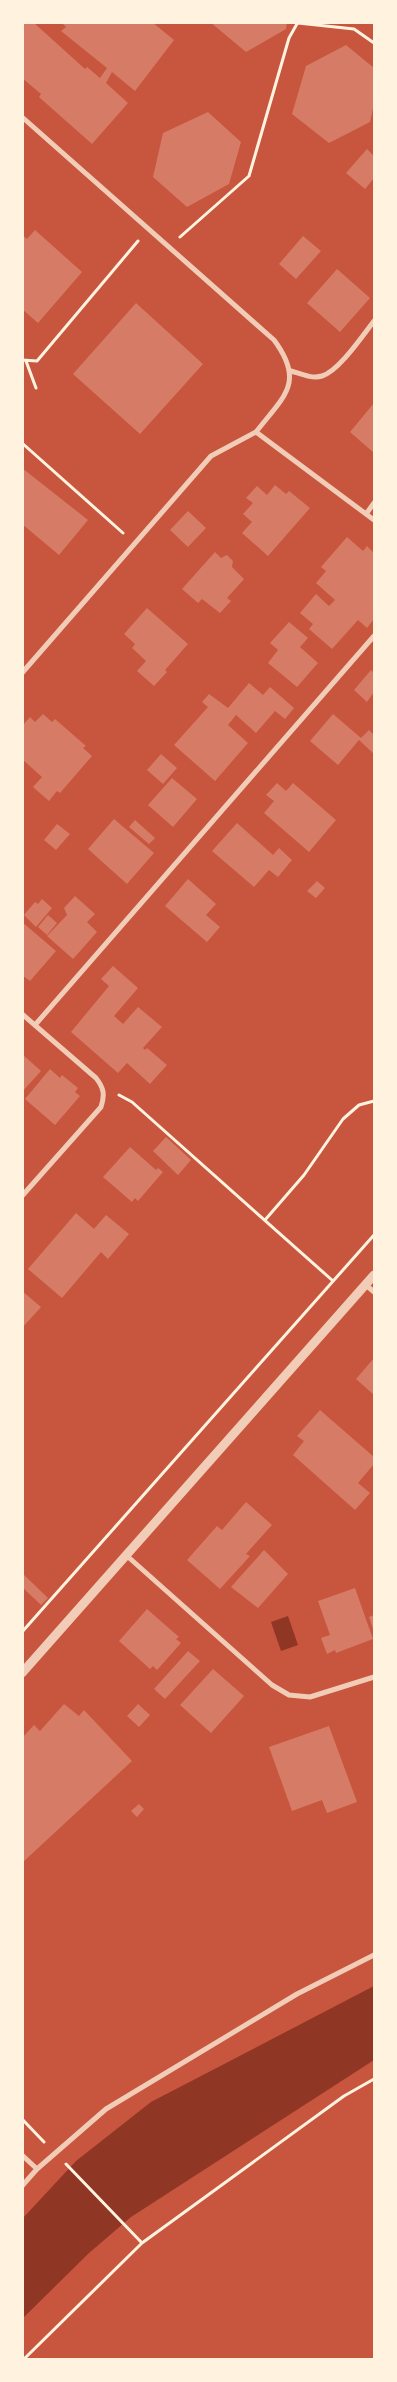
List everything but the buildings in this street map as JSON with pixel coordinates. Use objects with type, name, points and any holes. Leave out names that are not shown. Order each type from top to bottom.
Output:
[{"type":"street","points":[[22,117],[274,340],[286,356],[291,371],[287,392],[256,432],[211,456],[22,673]]},
{"type":"street","points":[[291,371],[311,377],[323,376],[334,369],[374,321]]},
{"type":"street","points":[[256,432],[374,520]]},
{"type":"street","points":[[366,514],[374,502]]},
{"type":"street","points":[[35,1025],[374,636]]},
{"type":"street","points":[[22,1014],[96,1078],[103,1087],[104,1098],[101,1108],[22,1196]]},
{"type":"street","points":[[22,1672],[374,1275]]},
{"type":"street","points":[[366,1285],[374,1292]]},
{"type":"street","points":[[126,1554],[272,1685],[289,1695],[310,1697],[374,1677]]},
{"type":"street","points":[[22,2186],[37,2169],[100,2114],[297,1994],[374,1955]]},
{"type":"street","points":[[22,2155],[37,2169]]},
{"type":"path","points":[[169,247],[250,176],[289,38],[298,23],[354,29],[374,43]]},
{"type":"path","points":[[36,388],[24,360],[37,361],[148,229]]},
{"type":"path","points":[[22,444],[134,543]]},
{"type":"path","points":[[103,1087],[132,1102],[333,1281]]},
{"type":"path","points":[[265,1220],[304,1175],[342,1119],[359,1105],[374,1101]]},
{"type":"path","points":[[22,1632],[374,1235]]},
{"type":"path","points":[[23,2360],[96,2286],[142,2243],[344,2096],[374,2079]]},
{"type":"path","points":[[22,2119],[142,2243]]},
{"type":"shaded area","points":[[288,1616],[298,1645],[281,1651],[271,1622]]},
{"type":"shaded area","points":[[374,1986],[374,2060],[131,2217],[89,2253],[23,2318],[23,2218],[76,2161],[151,2102]]}]
